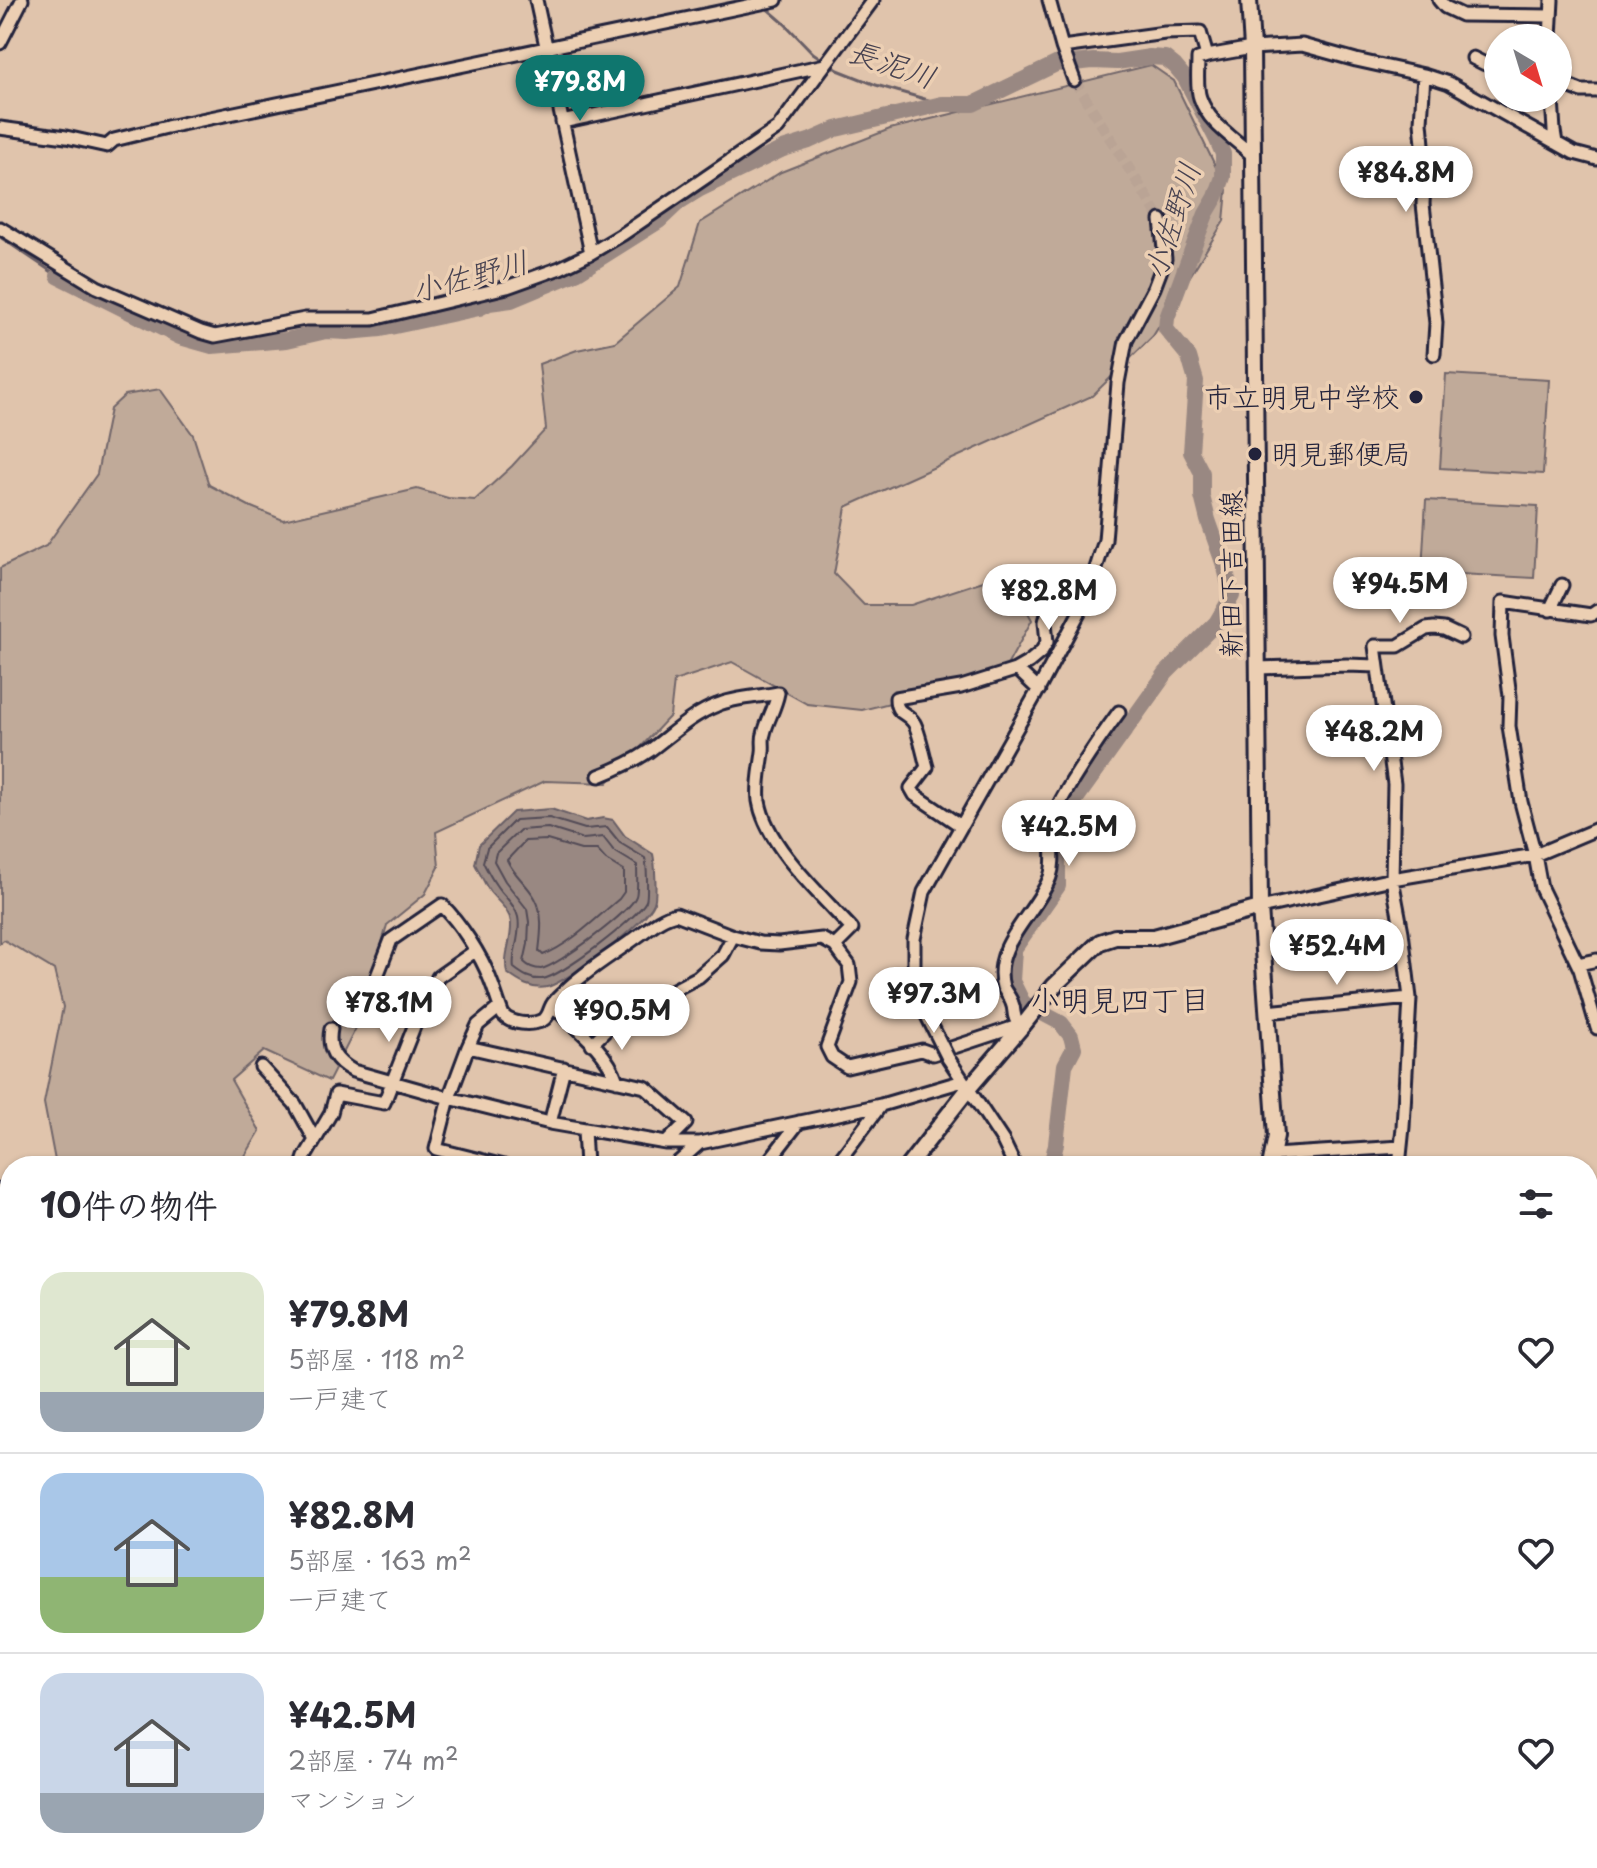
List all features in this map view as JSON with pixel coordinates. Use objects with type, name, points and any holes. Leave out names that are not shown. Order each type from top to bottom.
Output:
[{"type":"main road","name":"新田下吉田線","points":[[1249,0],[1257,415],[1260,908],[1276,1136],[1273,1156]]},
{"type":"main road","points":[[915,1156],[966,1085],[1054,986],[1100,942],[1115,937],[1165,935],[1260,908]]},
{"type":"street","points":[[0,43],[22,0]]},
{"type":"street","points":[[536,0],[591,253]]},
{"type":"street","points":[[0,128],[107,146],[114,140],[167,127],[776,0]]},
{"type":"street","points":[[0,228],[97,287],[215,336],[305,319],[373,319],[507,287],[591,253],[778,128],[873,0]]},
{"type":"street","points":[[1049,0],[1072,75]]},
{"type":"street","points":[[1439,0],[1445,7],[1462,15],[1551,16]]},
{"type":"street","points":[[1551,24],[1552,0]]},
{"type":"street","points":[[1062,47],[1165,33],[1200,32],[1207,56]]},
{"type":"street","points":[[1252,155],[1215,124],[1199,96],[1198,59],[1252,48],[1302,45],[1449,83],[1574,153],[1597,159]]},
{"type":"street","points":[[1473,58],[1484,64]]},
{"type":"street","points":[[562,122],[825,65]]},
{"type":"street","points":[[1424,75],[1421,122],[1425,167],[1423,204],[1436,323],[1434,354]]},
{"type":"street","points":[[1572,87],[1597,91]]},
{"type":"street","points":[[1553,112],[1556,143]]},
{"type":"street","points":[[1010,1156],[948,1058],[926,1014],[914,966],[914,939],[924,892],[1039,690],[1086,600],[1105,540],[1118,383],[1126,341],[1154,288],[1165,259],[1161,220]]},
{"type":"street","points":[[1550,610],[1562,585]]},
{"type":"street","points":[[961,826],[915,795],[911,788],[927,767],[914,723],[900,712],[896,698],[961,687],[1015,670],[1029,662],[1047,642],[1045,622],[1051,599]]},
{"type":"street","points":[[1597,611],[1591,615],[1503,602],[1502,636],[1510,696],[1509,726],[1521,802],[1541,888],[1578,964],[1597,1028]]},
{"type":"street","points":[[1400,1156],[1410,998],[1392,879],[1394,784],[1375,646],[1398,646],[1426,629],[1434,628],[1461,637]]},
{"type":"street","points":[[1258,668],[1377,666]]},
{"type":"street","points":[[1015,670],[1039,690]]},
{"type":"street","points":[[599,776],[626,766],[688,720],[714,706],[778,693],[763,735],[764,750],[758,788],[762,812],[784,852],[852,929],[835,946]]},
{"type":"street","points":[[417,1019],[367,1002],[391,940],[442,905],[489,975],[506,1019],[526,1023],[543,1020],[552,1005],[584,975],[670,915],[679,914],[733,936],[767,944],[822,939],[835,946],[849,965],[851,982],[827,1047],[832,1057],[847,1067],[922,1050],[933,1054],[1021,1025],[1013,1016],[1014,1006],[1003,987],[1002,966],[1006,948],[1032,912],[1050,876],[1053,861],[1051,837],[1060,802],[1119,712]]},
{"type":"street","points":[[1260,908],[1392,879],[1535,855],[1597,829]]},
{"type":"street","points":[[592,1044],[620,1016],[698,977],[723,955],[733,936]]},
{"type":"street","points":[[306,1156],[331,1113],[336,1094],[384,1103],[417,1019],[438,977],[475,951]]},
{"type":"street","points":[[1578,964],[1597,960]]},
{"type":"street","points":[[1267,1012],[1410,998]]},
{"type":"street","points":[[552,1005],[592,1044],[612,1068],[617,1081]]},
{"type":"street","points":[[464,1156],[436,1149],[449,1098],[468,1047],[478,1025],[500,1007]]},
{"type":"street","points":[[331,1029],[330,1048],[338,1061],[353,1071],[550,1123],[666,1143],[700,1143],[966,1085]]},
{"type":"street","points":[[468,1047],[645,1087],[686,1123],[666,1143]]},
{"type":"street","points":[[261,1067],[295,1104],[315,1140]]},
{"type":"street","points":[[550,1123],[564,1068]]},
{"type":"street","points":[[843,1156],[881,1105]]},
{"type":"street","points":[[773,1156],[799,1122]]},
{"type":"street","points":[[584,1130],[585,1156]]},
{"type":"street","points":[[685,1156],[700,1143]]},
{"type":"street","points":[[1302,1156],[1401,1147]]},
{"type":"shaded area","points":[[1151,65],[1174,81],[1227,190],[1224,221],[1153,336],[1092,396],[846,507],[834,574],[864,605],[911,605],[995,577],[1014,586],[1032,620],[1002,675],[862,710],[807,704],[732,662],[674,681],[670,716],[607,783],[545,781],[436,832],[439,867],[425,894],[387,925],[360,1020],[329,1081],[264,1051],[231,1080],[260,1131],[245,1156],[54,1156],[44,1103],[63,1007],[54,970],[4,940],[0,943],[0,568],[46,546],[97,474],[110,409],[125,395],[160,389],[193,435],[209,485],[283,520],[417,489],[448,498],[475,500],[546,429],[539,364],[577,350],[615,342],[680,287],[700,223],[781,172],[890,129]]},
{"type":"shaded area","points":[[1446,374],[1549,380],[1543,474],[1440,468]]},
{"type":"shaded area","points":[[1426,500],[1538,506],[1534,578],[1422,572]]},
{"type":"water","points":[[551,809],[586,821],[613,820],[625,836],[653,854],[655,894],[648,912],[605,951],[557,983],[536,987],[507,973],[510,918],[490,892],[475,864],[479,845],[513,812]]},
{"type":"waterway","name":"長泥川","points":[[763,5],[813,53],[838,70],[876,85],[942,104]]},
{"type":"waterway","name":"小佐野川","points":[[58,276],[180,337],[212,346],[287,340],[326,331],[381,329],[511,300],[578,272],[659,221],[679,202],[700,189],[783,149],[836,129],[942,104],[973,104],[1058,63],[1117,62],[1150,57],[1165,58],[1175,66],[1185,78],[1223,154],[1223,177],[1192,250],[1167,318],[1166,329],[1189,357],[1196,381],[1191,452],[1202,473],[1202,496],[1232,596],[1216,623],[1166,673],[1076,799],[1058,845],[1058,886],[1014,949],[1012,981],[1023,1003],[1061,1023],[1071,1036],[1074,1048],[1065,1065],[1053,1156]]},
{"type":"waterway","name":"小佐野川","points":[[0,237],[58,276]]},
{"type":"tunnel","points":[[1074,80],[1161,220]]},
{"type":"place","name":"市立明見中学校","points":[[1416,397]]},
{"type":"place","name":"明見郵便局","points":[[1255,454]]},
{"type":"district","name":"小明見四丁目","points":[[1120,1001]]}]
